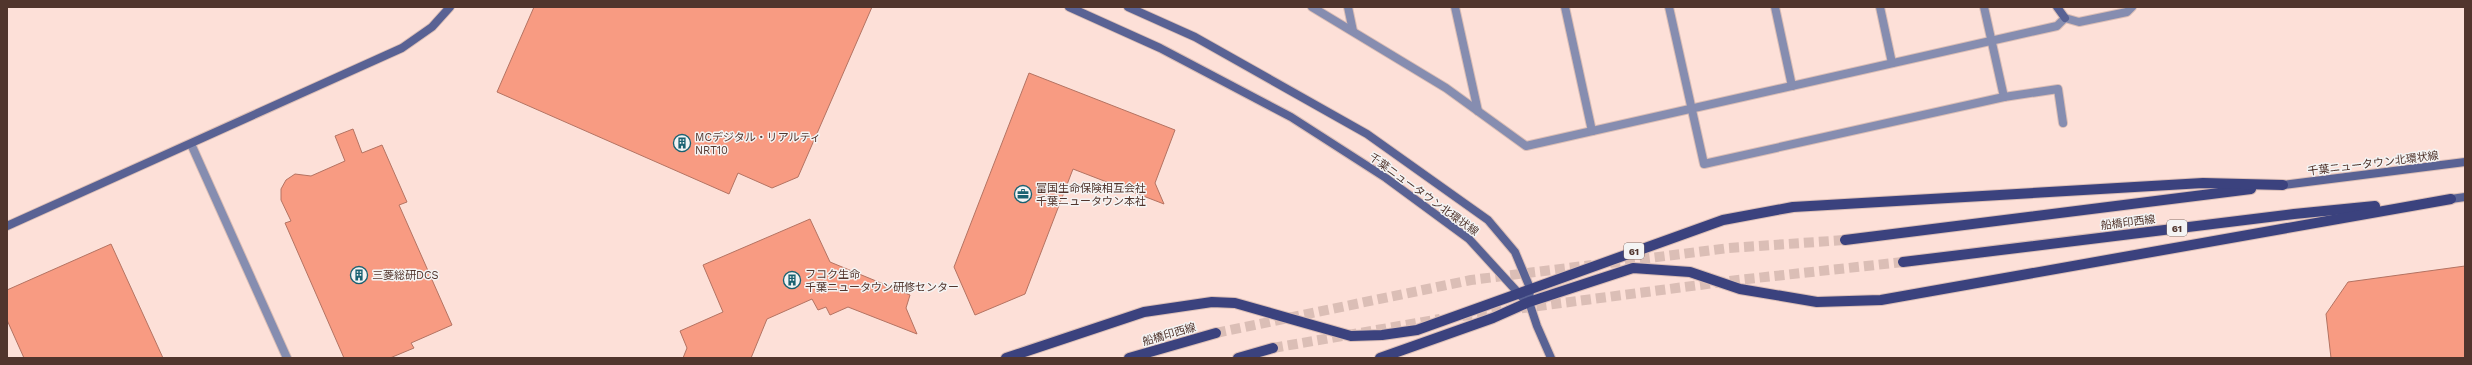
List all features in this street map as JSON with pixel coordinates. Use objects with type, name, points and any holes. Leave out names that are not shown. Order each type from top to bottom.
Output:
[{"type":"main road","points":[[7,226],[402,48],[432,27],[450,7]]},
{"type":"main road","name":"千葉ニュータウン北環状線","points":[[1069,7],[1226,81],[1297,121],[1386,178],[1469,238],[1516,293],[1529,302]]},
{"type":"main road","name":"千葉ニュータウン北環状線","points":[[1128,7],[1195,37],[1276,81],[1367,134],[1488,220],[1515,252],[1530,288],[1529,302]]},
{"type":"main road","points":[[2057,7],[2065,18]]},
{"type":"main road","name":"千葉ニュータウン北環状線","points":[[2283,185],[2465,162]]},
{"type":"main road","name":"61","points":[[1006,358],[1144,312],[1182,306],[1235,302],[1344,334],[1382,336],[1417,330],[1516,293],[1723,220],[1793,207],[2203,183],[2283,185]]},
{"type":"main road","name":"船橋印西線","points":[[1845,240],[2283,185]]},
{"type":"main road","points":[[1380,358],[1493,318],[1529,302],[1633,268],[1690,272],[1740,289],[1817,302],[1881,300],[2465,196]]},
{"type":"main road","name":"船橋印西線","points":[[1903,262],[2294,214],[2451,199]]},
{"type":"main road","points":[[1529,302],[1551,358]]},
{"type":"main road","name":"船橋印西線","points":[[1129,358],[1216,333]]},
{"type":"main road","points":[[1238,358],[1273,348]]},
{"type":"street","points":[[1312,7],[1446,88],[1526,146],[2057,26],[2065,18],[2079,22],[2127,12],[2132,7]]},
{"type":"street","points":[[1348,7],[1353,31]]},
{"type":"street","points":[[1455,7],[1478,111]]},
{"type":"street","points":[[1565,7],[1592,131]]},
{"type":"street","points":[[1670,7],[1704,164],[2004,97],[2058,89],[2063,123]]},
{"type":"street","points":[[1775,7],[1792,86]]},
{"type":"street","points":[[1880,7],[1892,63]]},
{"type":"street","points":[[1984,7],[2004,97]]},
{"type":"street","points":[[191,144],[288,358]]},
{"type":"building","name":"MCデジタル・リアルティ NRT10","points":[[534,7],[872,7],[798,177],[772,188],[738,173],[729,194],[497,92]]},
{"type":"building","name":"富国生命保険相互会社 千葉ニュータウン本社","points":[[1029,73],[1175,130],[1155,183],[1164,204],[1073,169],[1025,294],[975,315],[954,267]]},
{"type":"building","name":"三菱総研DCS","points":[[353,129],[362,153],[382,145],[407,202],[399,205],[452,325],[411,343],[414,348],[390,358],[344,358],[285,223],[291,221],[281,200],[281,189],[286,180],[295,174],[311,176],[345,161],[335,136]]},
{"type":"building","name":"フコク生命 千葉ニュータウン研修センター","points":[[810,219],[830,262],[910,295],[906,308],[917,334],[848,307],[830,315],[826,307],[818,310],[812,299],[767,319],[751,358],[683,358],[687,348],[680,331],[723,312],[703,265]]},
{"type":"building","points":[[111,244],[163,358],[24,358],[7,320],[7,290]]},
{"type":"building","points":[[2465,266],[2465,358],[2331,358],[2326,314],[2348,282]]},
{"type":"tunnel","points":[[1610,263],[1729,248],[1845,240]]},
{"type":"tunnel","points":[[1462,316],[1738,280],[1903,262]]},
{"type":"tunnel","points":[[1216,333],[1471,280],[1592,265]]},
{"type":"tunnel","points":[[1273,348],[1440,319]]},
{"type":"place","name":"MCデジタル・リアルティ NRT10","points":[[682,143]]},
{"type":"place","name":"富国生命保険相互会社 千葉ニュータウン本社","points":[[1023,194]]},
{"type":"place","name":"三菱総研DCS","points":[[359,275]]},
{"type":"place","name":"フコク生命 千葉ニュータウン研修センター","points":[[792,280]]}]
